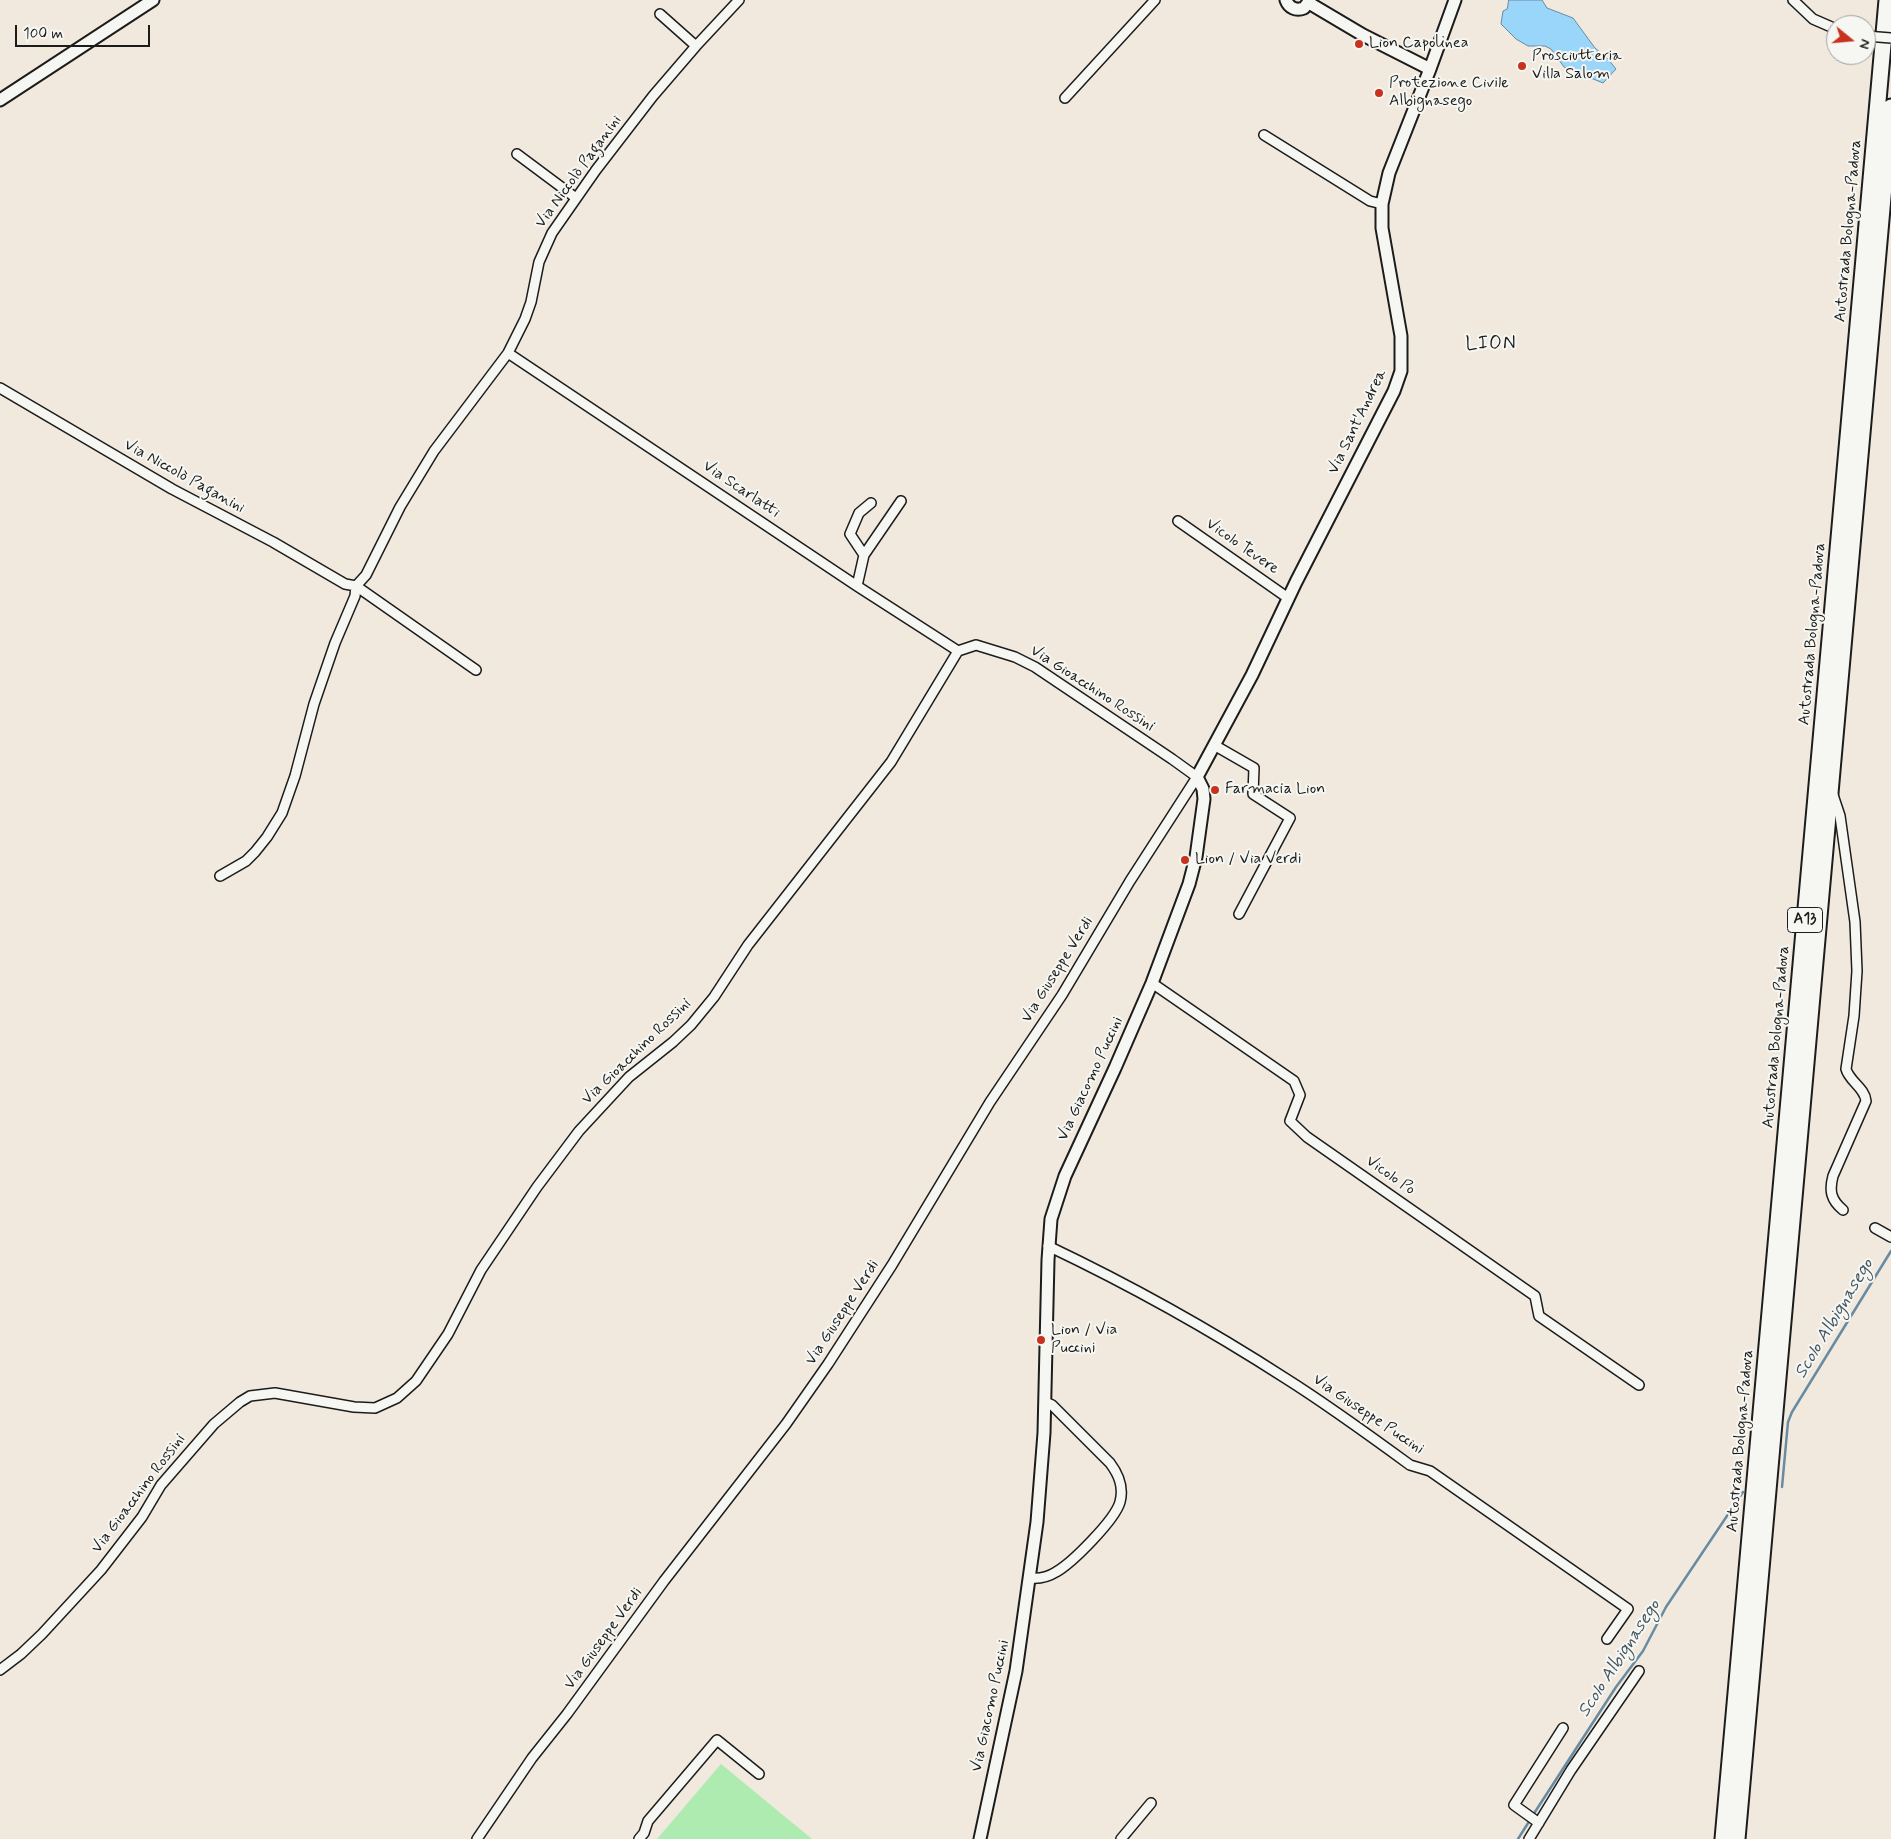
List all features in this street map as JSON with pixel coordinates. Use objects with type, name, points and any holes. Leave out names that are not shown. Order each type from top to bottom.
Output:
[{"type":"highway","name":"Autostrada Bologna-Padova","points":[[1723,1839],[1887,0]]},
{"type":"highway","name":"Autostrada Bologna-Padova","points":[[1737,1839],[1891,107]]},
{"type":"street","points":[[0,100],[153,0]]},
{"type":"street","name":"Via Niccolò Paganini","points":[[220,876],[256,852],[267,838],[282,812],[295,776],[319,690],[335,643],[355,596],[356,586],[366,575],[400,507],[434,451],[508,354],[531,302],[544,247],[576,198],[653,96],[739,0]]},
{"type":"street","points":[[1065,98],[1155,0]]},
{"type":"street","points":[[1286,0],[1289,6],[1296,10],[1304,8],[1309,2],[1363,35],[1430,69]]},
{"type":"street","name":"Via Sant'Andrea","points":[[1197,778],[1252,675],[1288,598],[1394,391],[1401,371],[1401,336],[1382,228],[1382,204],[1389,173],[1455,0]]},
{"type":"street","points":[[1793,0],[1813,19],[1826,25]]},
{"type":"street","points":[[660,14],[696,46]]},
{"type":"street","points":[[1876,37],[1891,38]]},
{"type":"street","points":[[1264,135],[1370,201],[1382,204]]},
{"type":"street","points":[[516,154],[576,198]]},
{"type":"street","name":"Via Scarlatti","points":[[508,354],[857,586],[958,650]]},
{"type":"street","name":"Via Niccolò Paganini","points":[[0,388],[172,488],[274,542],[344,584],[356,586],[476,670]]},
{"type":"street","points":[[857,586],[864,555],[900,501]]},
{"type":"street","points":[[864,555],[850,534],[859,513],[871,503]]},
{"type":"street","name":"Vicolo Tevere","points":[[1178,520],[1288,598]]},
{"type":"street","name":"Via Gioacchino Rossini","points":[[0,1670],[21,1654],[42,1634],[101,1570],[142,1517],[161,1485],[214,1424],[240,1402],[250,1396],[275,1393],[374,1408],[397,1398],[416,1381],[448,1334],[481,1270],[543,1179],[579,1131],[629,1077],[673,1042],[691,1025],[714,997],[748,945],[891,762],[958,650],[976,645],[1015,657],[1035,667],[1164,753],[1197,778]]},
{"type":"street","points":[[1214,745],[1254,768],[1252,794],[1290,818],[1239,914]]},
{"type":"street","name":"Via Giacomo Puccini","points":[[980,1839],[1016,1671],[1037,1522],[1045,1402],[1048,1246],[1051,1219],[1065,1176],[1152,983],[1189,884],[1196,857],[1204,800],[1203,789],[1197,778]]},
{"type":"street","name":"Via Giuseppe Verdi","points":[[477,1839],[532,1758],[568,1714],[664,1581],[786,1424],[828,1364],[892,1265],[990,1102],[1062,996],[1130,881],[1197,778]]},
{"type":"street","points":[[1831,788],[1840,816],[1856,922],[1858,971],[1846,1069],[1848,1077],[1866,1096],[1866,1101],[1830,1186],[1836,1204],[1843,1210]]},
{"type":"street","name":"Vicolo Po","points":[[1152,983],[1294,1081],[1300,1095],[1290,1121],[1307,1136],[1535,1296],[1539,1316],[1639,1386]]},
{"type":"street","points":[[1876,1228],[1891,1237]]},
{"type":"street","name":"Via Giuseppe Puccini","points":[[1048,1246],[1110,1277],[1235,1347],[1286,1378],[1410,1465],[1430,1471],[1628,1608],[1607,1639]]},
{"type":"street","points":[[1030,1578],[1048,1576],[1072,1561],[1112,1516],[1120,1504],[1121,1496],[1121,1482],[1118,1473],[1110,1463],[1052,1405],[1045,1402]]},
{"type":"street","points":[[1530,1839],[1534,1820],[1571,1770],[1638,1671]]},
{"type":"street","points":[[1534,1820],[1514,1805],[1563,1728]]},
{"type":"street","points":[[640,1839],[648,1821],[717,1740],[759,1774]]},
{"type":"street","points":[[1121,1839],[1151,1803]]},
{"type":"green space","points":[[721,1764],[812,1839],[657,1839]]},
{"type":"water","points":[[1509,0],[1542,0],[1547,8],[1573,18],[1595,48],[1616,69],[1603,83],[1564,67],[1551,49],[1545,46],[1528,46],[1516,39],[1501,24],[1503,11],[1507,9]]},
{"type":"waterway","name":"Scolo Albignasego","points":[[1782,1487],[1788,1422],[1792,1412],[1891,1251]]},
{"type":"waterway","name":"Scolo Albignasego","points":[[1533,1815],[1616,1687],[1643,1651],[1666,1607],[1743,1492]]},
{"type":"waterway","name":"Scolo Albignasego","points":[[1518,1839],[1530,1820]]},
{"type":"place","name":"Lion Capolinea","points":[[1359,44]]},
{"type":"place","name":"Prosciutteria Villa Salom","points":[[1522,66]]},
{"type":"place","name":"Protezione Civile Albignasego","points":[[1379,93]]},
{"type":"place","name":"Farmacia Lion","points":[[1215,790]]},
{"type":"place","name":"Lion / Via Verdi","points":[[1185,860]]},
{"type":"place","name":"Lion / Via Puccini","points":[[1041,1340]]},
{"type":"district","name":"LION","points":[[1491,345]]}]
